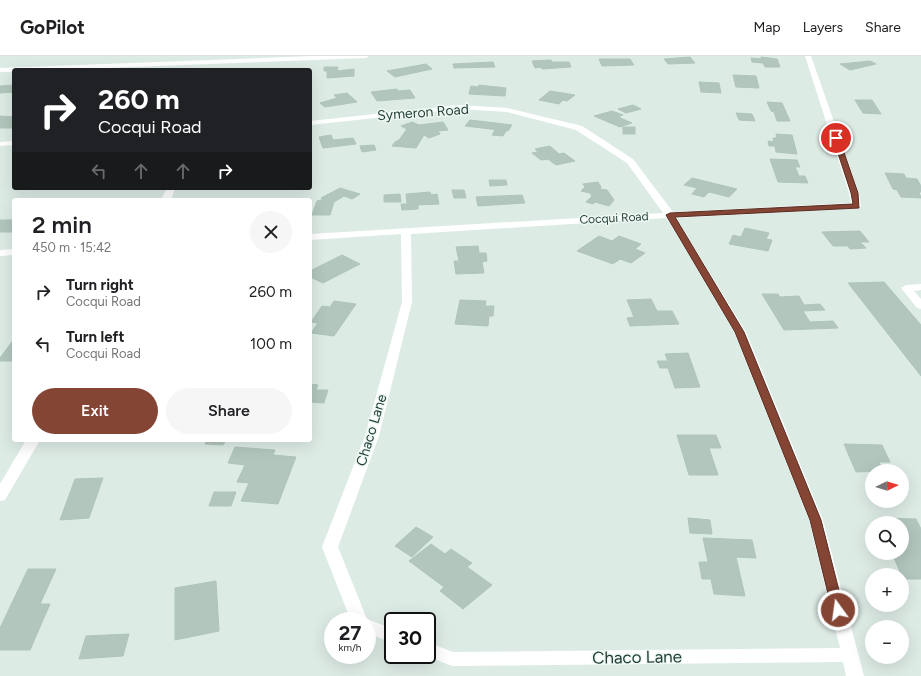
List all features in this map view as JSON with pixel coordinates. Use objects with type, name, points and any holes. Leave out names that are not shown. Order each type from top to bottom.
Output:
[{"type":"street","points":[[37,68],[223,58],[366,56]]},
{"type":"street","name":"Cocqui Road","points":[[312,237],[670,215],[856,206],[854,193],[808,56]]},
{"type":"street","points":[[218,68],[223,58]]},
{"type":"street","points":[[0,70],[12,69]]},
{"type":"street","name":"Symeron Road","points":[[312,123],[459,107],[507,110],[579,128],[630,162],[670,215],[743,340],[816,520],[855,676]]},
{"type":"street","points":[[0,144],[12,143]]},
{"type":"street","name":"Chaco Lane","points":[[355,612],[330,548],[372,436],[407,302],[406,231]]},
{"type":"street","points":[[0,253],[12,252]]},
{"type":"street","points":[[921,287],[906,288],[921,306]]},
{"type":"street","points":[[0,496],[32,442]]},
{"type":"street","name":"Chaco Lane","points":[[436,653],[452,659],[850,655]]},
{"type":"building","points":[[690,57],[695,63],[668,64],[664,59]]},
{"type":"building","points":[[761,57],[777,59],[780,67],[765,67],[763,63],[752,62],[751,58],[761,59]]},
{"type":"building","points":[[599,59],[630,59],[634,65],[602,66]]},
{"type":"building","points":[[551,60],[552,62],[569,62],[571,67],[535,68],[532,61]]},
{"type":"building","points":[[870,61],[876,64],[850,70],[840,64]]},
{"type":"building","points":[[493,62],[495,67],[454,68],[453,64]]},
{"type":"building","points":[[426,64],[432,69],[395,77],[387,71]]},
{"type":"building","points":[[324,67],[338,67],[337,71],[354,69],[354,76],[327,78],[327,71],[324,71]]},
{"type":"building","points":[[733,75],[756,76],[759,88],[736,87]]},
{"type":"building","points":[[699,82],[719,83],[721,93],[701,92]]},
{"type":"building","points":[[12,85],[12,92],[0,93],[0,86]]},
{"type":"building","points":[[479,85],[506,88],[505,96],[469,94],[471,86],[478,87]]},
{"type":"building","points":[[397,89],[398,91],[410,90],[415,98],[377,101],[371,92]]},
{"type":"building","points":[[550,91],[575,95],[567,101],[563,100],[559,104],[539,100]]},
{"type":"building","points":[[347,93],[357,102],[325,107],[320,103],[337,98],[334,95]]},
{"type":"building","points":[[855,100],[872,100],[881,114],[863,113]]},
{"type":"building","points":[[767,102],[782,103],[790,121],[777,121],[774,112],[771,111]]},
{"type":"building","points":[[633,105],[641,109],[626,113],[618,109]]},
{"type":"building","points":[[612,111],[623,115],[618,117],[632,123],[620,127],[594,116]]},
{"type":"building","points":[[736,113],[752,114],[755,121],[739,120]]},
{"type":"building","points":[[0,116],[12,117],[12,128],[0,128]]},
{"type":"building","points":[[470,120],[512,125],[508,131],[465,126]]},
{"type":"building","points":[[412,122],[419,125],[443,122],[448,130],[438,131],[440,134],[429,138],[424,135],[416,148],[392,146],[399,140],[407,129],[401,126]]},
{"type":"building","points":[[623,127],[635,127],[635,134],[623,134]]},
{"type":"building","points":[[495,130],[506,131],[503,136],[492,135]]},
{"type":"building","points":[[776,134],[792,135],[797,154],[776,152],[775,146],[769,146],[768,141],[774,142],[773,138],[777,138]]},
{"type":"building","points":[[331,135],[333,140],[353,138],[356,144],[323,148],[319,137]]},
{"type":"building","points":[[374,145],[376,150],[362,152],[360,146]]},
{"type":"building","points":[[550,146],[559,154],[564,153],[575,161],[556,165],[548,159],[541,160],[532,153],[538,152],[535,149]]},
{"type":"building","points":[[770,159],[797,160],[800,167],[795,167],[799,176],[805,176],[808,183],[778,182]]},
{"type":"building","points":[[885,173],[904,174],[906,178],[917,179],[921,186],[921,192],[919,192],[921,198],[901,197],[897,190],[893,189]]},
{"type":"building","points":[[692,178],[737,189],[729,197],[709,192],[704,197],[692,194],[697,188],[684,185]]},
{"type":"building","points":[[489,180],[506,180],[507,185],[490,186]]},
{"type":"building","points":[[598,182],[601,187],[600,189],[607,190],[614,200],[609,206],[595,202],[593,204],[586,202],[592,196],[590,193],[581,191],[585,187],[583,184]]},
{"type":"building","points":[[340,188],[360,194],[352,199],[344,196],[334,202],[330,215],[312,215],[317,201],[325,199],[321,198]]},
{"type":"building","points":[[452,190],[464,190],[466,198],[454,198]]},
{"type":"building","points":[[430,192],[431,195],[437,194],[439,204],[418,205],[418,209],[402,210],[401,204],[407,204],[406,194]]},
{"type":"building","points":[[400,194],[401,202],[384,202],[384,195]]},
{"type":"building","points":[[522,195],[525,203],[478,206],[476,197]]},
{"type":"building","points":[[0,220],[12,220],[12,232],[0,232]]},
{"type":"building","points":[[745,228],[769,233],[766,239],[772,240],[768,251],[729,244],[733,235],[741,237]]},
{"type":"building","points":[[860,231],[869,242],[860,242],[866,248],[850,249],[848,246],[833,246],[822,232]]},
{"type":"building","points":[[599,236],[612,241],[619,236],[641,244],[635,249],[645,253],[631,263],[620,259],[613,264],[577,251]]},
{"type":"building","points":[[478,246],[479,253],[486,253],[487,261],[482,262],[484,273],[456,274],[454,261],[459,261],[456,247]]},
{"type":"building","points":[[342,255],[360,264],[323,283],[312,278],[312,270]]},
{"type":"building","points":[[884,282],[921,325],[921,376],[848,283]]},
{"type":"building","points":[[762,294],[778,294],[780,297],[799,296],[804,305],[820,304],[825,310],[803,311],[810,322],[833,321],[838,328],[784,330]]},
{"type":"building","points":[[651,299],[657,311],[672,311],[679,324],[630,326],[627,318],[634,317],[627,300]]},
{"type":"building","points":[[460,300],[486,301],[485,306],[494,306],[493,316],[489,316],[488,326],[455,324]]},
{"type":"building","points":[[334,301],[356,304],[334,336],[312,333],[318,323],[312,322],[312,321],[322,306],[330,307]]},
{"type":"building","points":[[12,342],[12,361],[0,361],[0,358]]},
{"type":"building","points":[[688,353],[700,387],[675,388],[668,368],[660,368],[657,361],[668,361],[665,354]]},
{"type":"building","points":[[312,384],[318,385],[316,390],[328,390],[324,403],[312,402]]},
{"type":"building","points":[[677,435],[716,435],[721,448],[709,448],[718,475],[689,475]]},
{"type":"building","points":[[206,442],[225,442],[223,445],[205,444]]},
{"type":"building","points":[[844,444],[882,445],[890,462],[865,464],[865,472],[856,472]]},
{"type":"building","points":[[235,447],[275,450],[273,455],[296,457],[278,504],[241,501],[249,483],[237,482],[245,465],[228,463]]},
{"type":"building","points":[[103,478],[89,518],[60,520],[75,479]]},
{"type":"building","points":[[214,492],[236,492],[231,506],[209,506]]},
{"type":"building","points":[[688,518],[710,520],[712,534],[690,533]]},
{"type":"building","points":[[909,519],[916,519],[921,529],[921,579],[909,579],[909,568],[898,568],[895,560],[909,560]]},
{"type":"building","points":[[416,527],[433,537],[412,557],[395,546]]},
{"type":"building","points":[[703,538],[752,540],[756,558],[736,557],[745,596],[714,594],[711,579],[702,579],[699,562],[708,562]]},
{"type":"building","points":[[431,544],[445,554],[451,549],[472,563],[467,567],[492,585],[463,609],[440,591],[444,587],[409,561]]},
{"type":"building","points":[[28,569],[56,569],[40,604],[50,604],[30,650],[0,650],[0,628]]},
{"type":"building","points":[[216,581],[219,631],[175,640],[175,588]]},
{"type":"building","points":[[129,634],[123,656],[79,659],[86,636]]},
{"type":"route","points":[[836,138],[854,193],[856,206],[670,215],[740,332],[816,520],[838,610]]}]
